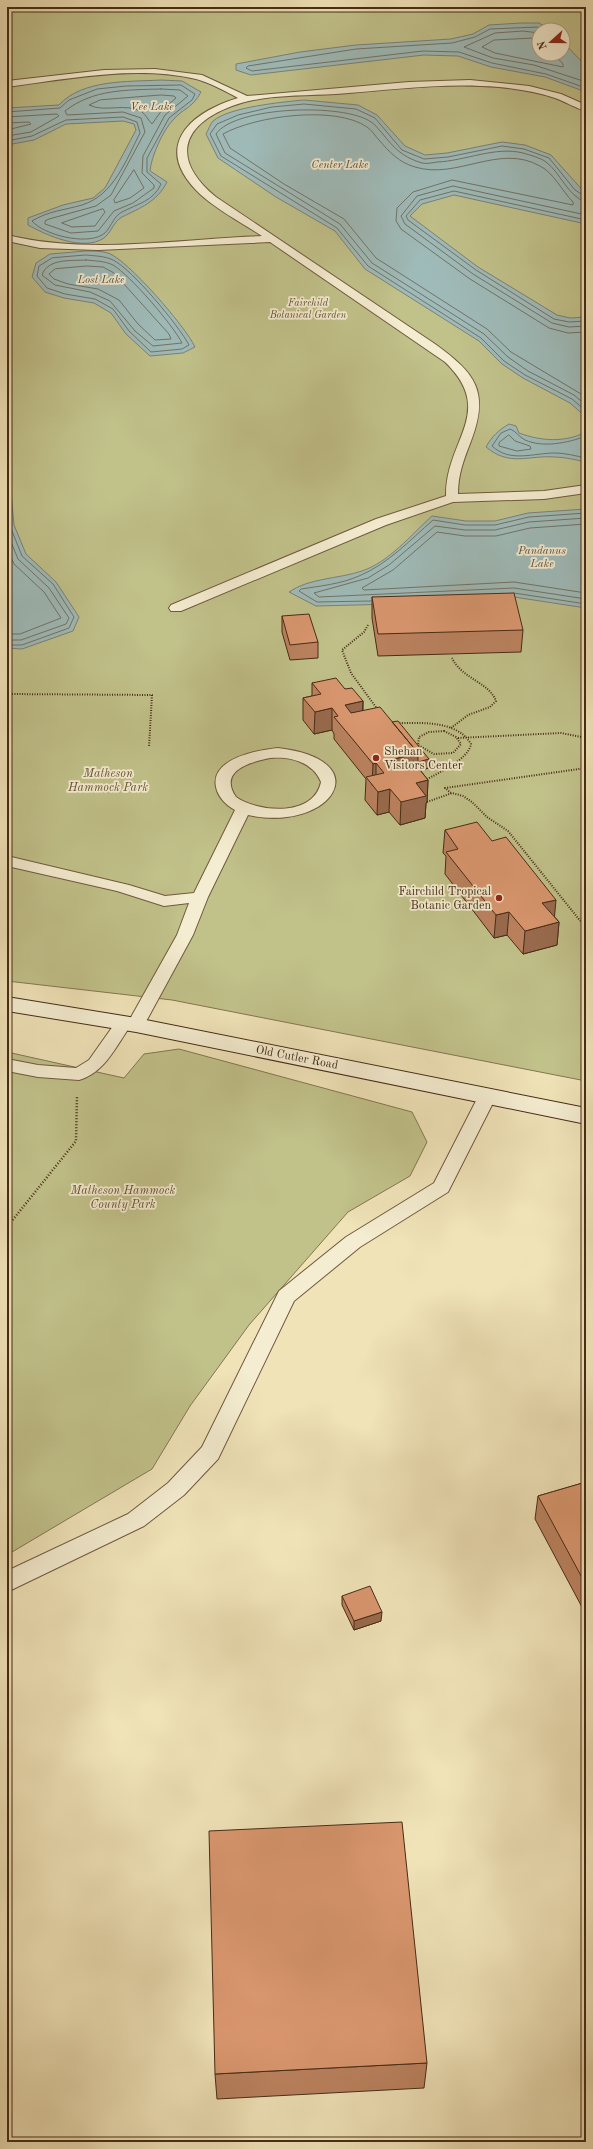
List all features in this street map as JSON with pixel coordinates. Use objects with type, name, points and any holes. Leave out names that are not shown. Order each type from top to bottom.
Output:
[{"type":"main road","name":"Old Cutler Road","points":[[7,1004],[130,1024],[586,1116]]},
{"type":"lane","points":[[7,84],[109,74],[170,72],[206,79],[246,99]]},
{"type":"lane","points":[[452,498],[452,476],[462,442],[474,415],[474,395],[467,380],[453,365],[435,350],[207,195],[192,177],[182,153],[183,138],[195,123],[217,109],[246,99],[430,82],[498,84],[534,90],[560,97],[586,108]]},
{"type":"lane","points":[[7,238],[36,245],[112,248],[231,239],[272,238]]},
{"type":"lane","points":[[176,608],[381,522],[452,498],[544,495],[582,491]]},
{"type":"lane","points":[[278,753],[300,756],[318,764],[327,776],[329,782],[325,795],[316,804],[302,810],[279,814],[266,814],[244,808],[232,801],[225,792],[223,782],[227,773],[235,765],[247,758],[278,753]]},
{"type":"lane","points":[[7,1065],[38,1071],[79,1074],[95,1064],[130,1024],[185,935],[200,897],[244,808]]},
{"type":"lane","points":[[7,860],[39,867],[164,901],[200,897]]},
{"type":"lane","points":[[7,1582],[136,1520],[176,1489],[210,1453],[286,1296],[353,1242],[441,1187],[488,1096]]},
{"type":"path","points":[[368,625],[364,632],[342,650],[342,656],[359,685],[382,714]]},
{"type":"path","points":[[451,728],[468,715],[490,707],[496,701],[492,692],[468,678],[456,667],[452,658]]},
{"type":"path","points":[[7,694],[152,695],[149,748]]},
{"type":"path","points":[[392,724],[413,723],[451,728],[468,737],[471,744],[466,754],[422,783]]},
{"type":"path","points":[[420,748],[418,741],[420,737],[429,732],[444,731],[458,738],[561,733],[586,738]]},
{"type":"path","points":[[414,749],[420,748],[431,754],[445,755],[456,751],[459,748],[461,744],[458,738]]},
{"type":"path","points":[[586,768],[445,788],[452,793],[463,796],[472,802],[488,817],[508,831],[586,928]]},
{"type":"path","points":[[427,802],[452,793]]},
{"type":"path","points":[[7,1227],[76,1142],[79,1074]]},
{"type":"green space","name":"Fairchild Botanical Garden","points":[[7,7],[586,7],[586,1081],[172,1000],[7,981]]},
{"type":"green space","name":"Matheson Hammock County Park","points":[[179,1049],[412,1112],[427,1142],[410,1176],[348,1212],[249,1325],[190,1406],[152,1469],[7,1555],[7,1052],[124,1078],[144,1054]]},
{"type":"water","points":[[531,23],[531,62],[571,62],[571,50],[586,66],[586,92],[545,77],[491,67],[458,56],[424,55],[251,75],[236,70],[236,64],[300,52],[356,45],[451,39],[473,34],[489,25]]},
{"type":"water","name":"Vee Lake","points":[[161,80],[182,81],[201,92],[198,98],[191,105],[169,124],[158,144],[150,171],[167,182],[158,195],[148,204],[119,219],[104,238],[95,242],[75,243],[54,237],[28,225],[28,218],[63,205],[93,198],[105,188],[136,130],[134,124],[123,121],[66,124],[34,140],[7,145],[7,108],[59,105],[80,90],[93,86],[121,82]]},
{"type":"water","name":"Center Lake","points":[[304,100],[358,105],[377,115],[405,146],[425,155],[447,153],[502,142],[525,145],[551,155],[586,194],[586,224],[454,195],[422,204],[410,216],[478,267],[557,315],[570,318],[586,317],[586,417],[570,403],[523,378],[502,364],[479,341],[365,269],[335,231],[276,197],[218,158],[206,134],[213,121],[231,112],[257,106]]},
{"type":"water","name":"Lost Lake","points":[[100,251],[108,253],[128,267],[169,310],[195,347],[183,353],[150,356],[126,334],[111,313],[94,303],[64,298],[45,292],[32,277],[36,263],[50,254]]},
{"type":"water","points":[[509,424],[516,426],[519,433],[527,436],[552,440],[578,436],[586,432],[586,462],[559,457],[519,459],[503,457],[486,447],[496,434]]},
{"type":"water","points":[[7,491],[11,493],[14,525],[26,554],[56,582],[79,617],[73,631],[22,649],[7,648]]},
{"type":"water","name":"Pandanus Lake","points":[[586,509],[586,608],[514,597],[395,604],[316,606],[289,592],[305,584],[353,574],[372,567],[390,555],[432,516],[466,521],[495,521],[528,513]]},
{"type":"building","points":[[514,593],[523,630],[378,634],[372,597]]},
{"type":"building","points":[[309,614],[318,642],[290,645],[282,616]]},
{"type":"building","points":[[336,678],[345,689],[352,688],[363,701],[345,705],[351,713],[380,707],[418,753],[390,760],[398,769],[416,765],[428,780],[416,783],[426,796],[401,802],[390,789],[378,792],[366,777],[384,773],[376,763],[373,764],[334,717],[338,716],[332,708],[315,712],[303,698],[321,694],[312,683]]},
{"type":"building","points":[[398,721],[429,759],[418,762],[418,753],[392,722]]},
{"type":"building","points":[[477,822],[492,841],[506,837],[556,900],[542,903],[559,922],[525,931],[509,912],[496,915],[446,852],[458,849],[445,830]]},
{"type":"building","points":[[586,1482],[586,1585],[538,1496]]},
{"type":"building","points":[[370,1586],[382,1612],[354,1621],[342,1596]]},
{"type":"building","points":[[402,1822],[427,2063],[215,2074],[209,1831]]},
{"type":"place","name":"Shehan Visitors Center","points":[[376,758]]},
{"type":"place","name":"Fairchild Tropical Botanic Garden","points":[[499,898]]},
{"type":"park label","name":"Matheson Hammock Park","points":[[108,780]]}]
